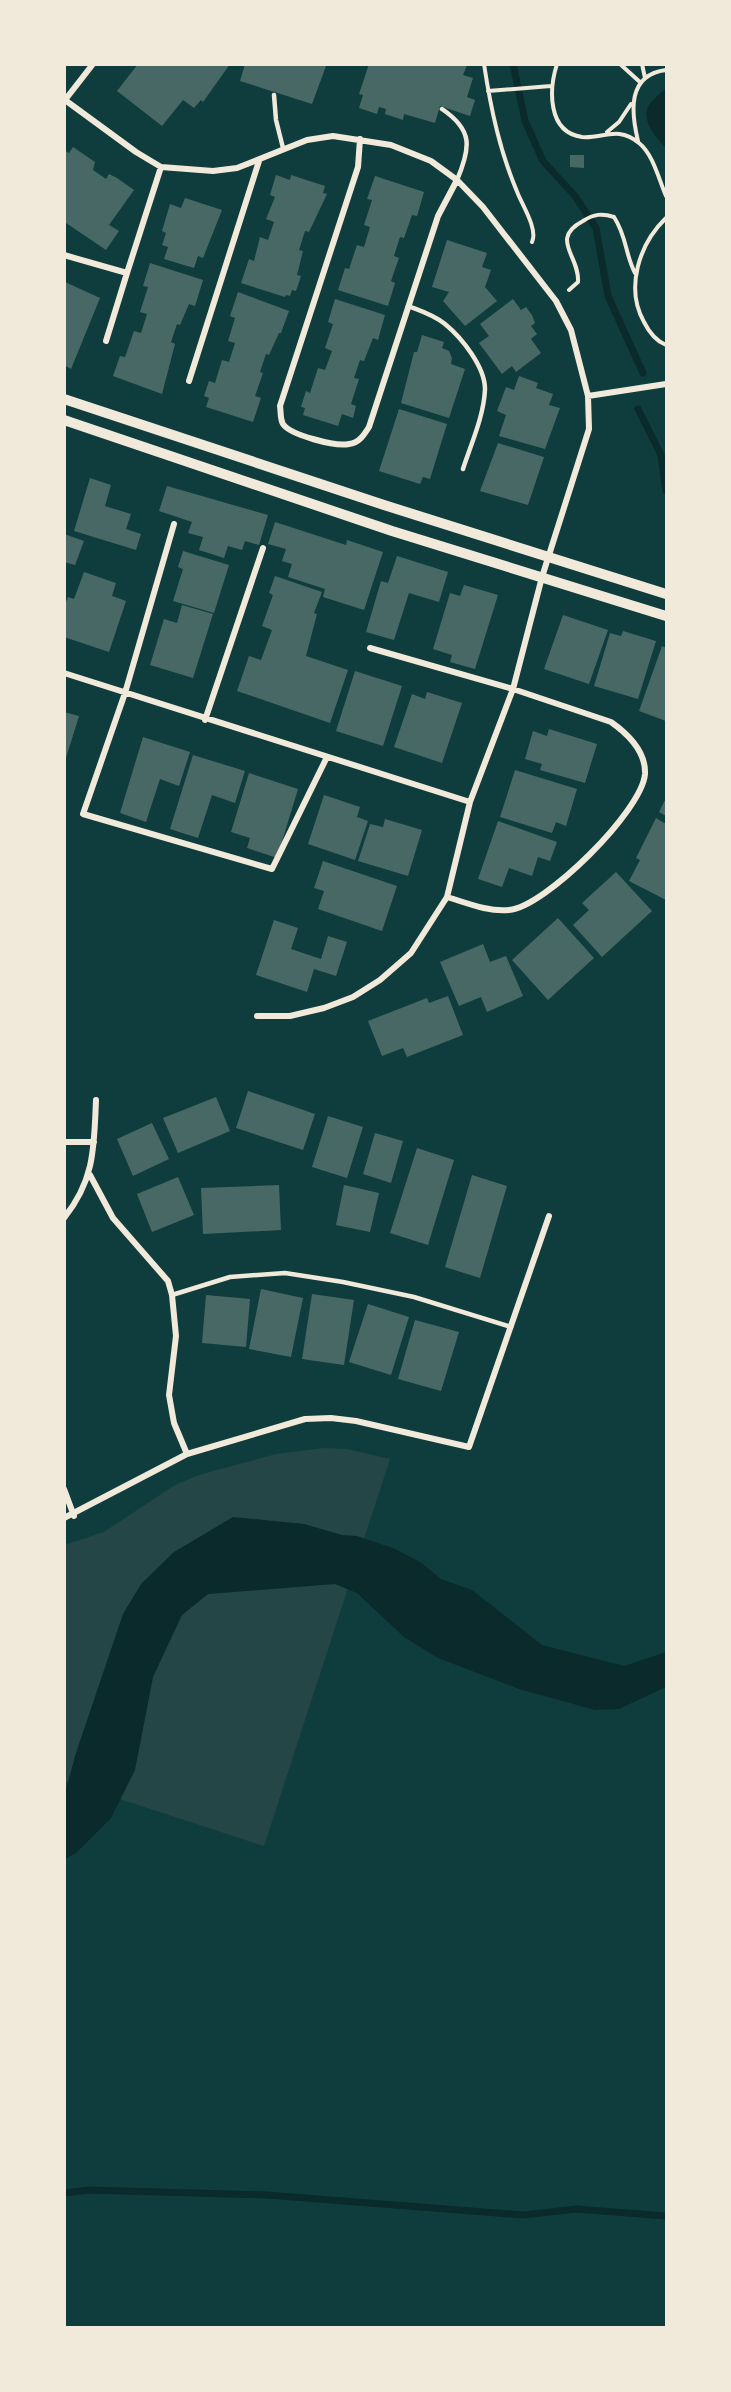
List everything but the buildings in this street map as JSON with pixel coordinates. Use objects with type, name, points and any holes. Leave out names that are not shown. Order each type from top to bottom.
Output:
[{"type":"street","points":[[93,64],[64,99],[136,152],[161,167],[213,171],[258,161],[307,140],[333,136],[392,146],[431,161],[457,180],[483,207],[556,302],[571,330],[588,396],[589,429],[542,577],[513,689],[470,802],[447,897],[411,953],[380,980],[353,997],[324,1008],[290,1016],[257,1016]]},
{"type":"street","points":[[360,139],[358,167],[280,406],[284,426],[293,432],[336,445],[350,444],[362,438],[369,427],[438,216],[457,180]]},
{"type":"street","points":[[189,381],[258,161]]},
{"type":"street","points":[[106,341],[161,167]]},
{"type":"street","points":[[64,255],[127,273]]},
{"type":"street","points":[[588,396],[666,384]]},
{"type":"street","points":[[64,399],[666,594]]},
{"type":"street","points":[[64,420],[392,531],[666,616]]},
{"type":"street","points":[[174,524],[125,693],[83,814],[272,869],[327,757]]},
{"type":"street","points":[[205,720],[263,549]]},
{"type":"street","points":[[370,648],[513,689],[611,722],[625,732],[639,751],[644,763],[645,776],[626,813],[607,836],[543,896],[511,910],[492,910],[447,897]]},
{"type":"street","points":[[64,673],[205,720],[470,802]]},
{"type":"street","points":[[64,1218],[78,1200],[90,1175],[96,1100]]},
{"type":"street","points":[[64,1142],[94,1142]]},
{"type":"street","points":[[90,1175],[113,1218],[168,1281],[172,1295],[176,1336],[169,1395],[174,1423],[187,1454]]},
{"type":"street","points":[[64,1518],[74,1516],[187,1454],[306,1419],[331,1418],[469,1447],[549,1216]]},
{"type":"street","points":[[64,1490],[74,1516]]},
{"type":"lane","points":[[274,95],[276,120],[284,148]]},
{"type":"lane","points":[[442,108],[460,121],[468,140],[465,162],[457,180]]},
{"type":"lane","points":[[408,306],[433,315],[445,323],[468,350],[479,368],[485,387],[482,408],[463,469]]},
{"type":"lane","points":[[172,1295],[230,1277],[285,1273],[414,1297],[511,1327]]},
{"type":"path","points":[[484,64],[493,124],[508,171],[532,228],[532,242]]},
{"type":"path","points":[[557,64],[551,86],[553,114],[565,129],[582,137],[606,133],[624,135],[638,142],[645,149],[666,196]]},
{"type":"path","points":[[620,64],[641,83]]},
{"type":"path","points":[[642,64],[645,78]]},
{"type":"path","points":[[606,133],[618,122],[631,104],[645,78],[656,71],[666,70]]},
{"type":"path","points":[[488,91],[551,86]]},
{"type":"path","points":[[631,104],[638,142]]},
{"type":"path","points":[[569,290],[578,282],[578,274],[567,247],[567,234],[576,225],[592,216],[605,213],[615,217],[624,233],[630,263],[635,273]]},
{"type":"path","points":[[666,219],[656,228],[635,273],[634,293],[640,315],[649,332],[666,345]]},
{"type":"shaded area","points":[[666,88],[666,148],[651,129],[647,111],[649,105]]},
{"type":"shaded area","points":[[324,1448],[347,1449],[390,1459],[264,1846],[65,1781],[65,1545],[104,1532],[175,1485],[199,1475],[276,1454]]},
{"type":"shaded area","points":[[233,1517],[304,1524],[342,1535],[357,1536],[393,1548],[420,1562],[441,1579],[472,1590],[542,1645],[624,1666],[666,1652],[666,1687],[619,1709],[595,1710],[519,1689],[438,1658],[404,1637],[357,1593],[335,1584],[208,1594],[182,1615],[153,1677],[135,1770],[111,1818],[76,1853],[65,1859],[65,1793],[76,1753],[123,1614],[141,1584],[174,1552]]},
{"type":"waterway","points":[[513,64],[525,121],[543,161],[575,196],[596,228],[608,296],[643,373]]},
{"type":"waterway","points":[[638,409],[661,455],[666,491]]},
{"type":"waterway","points":[[64,2193],[89,2190],[267,2195],[524,2215],[576,2209],[666,2216]]}]
